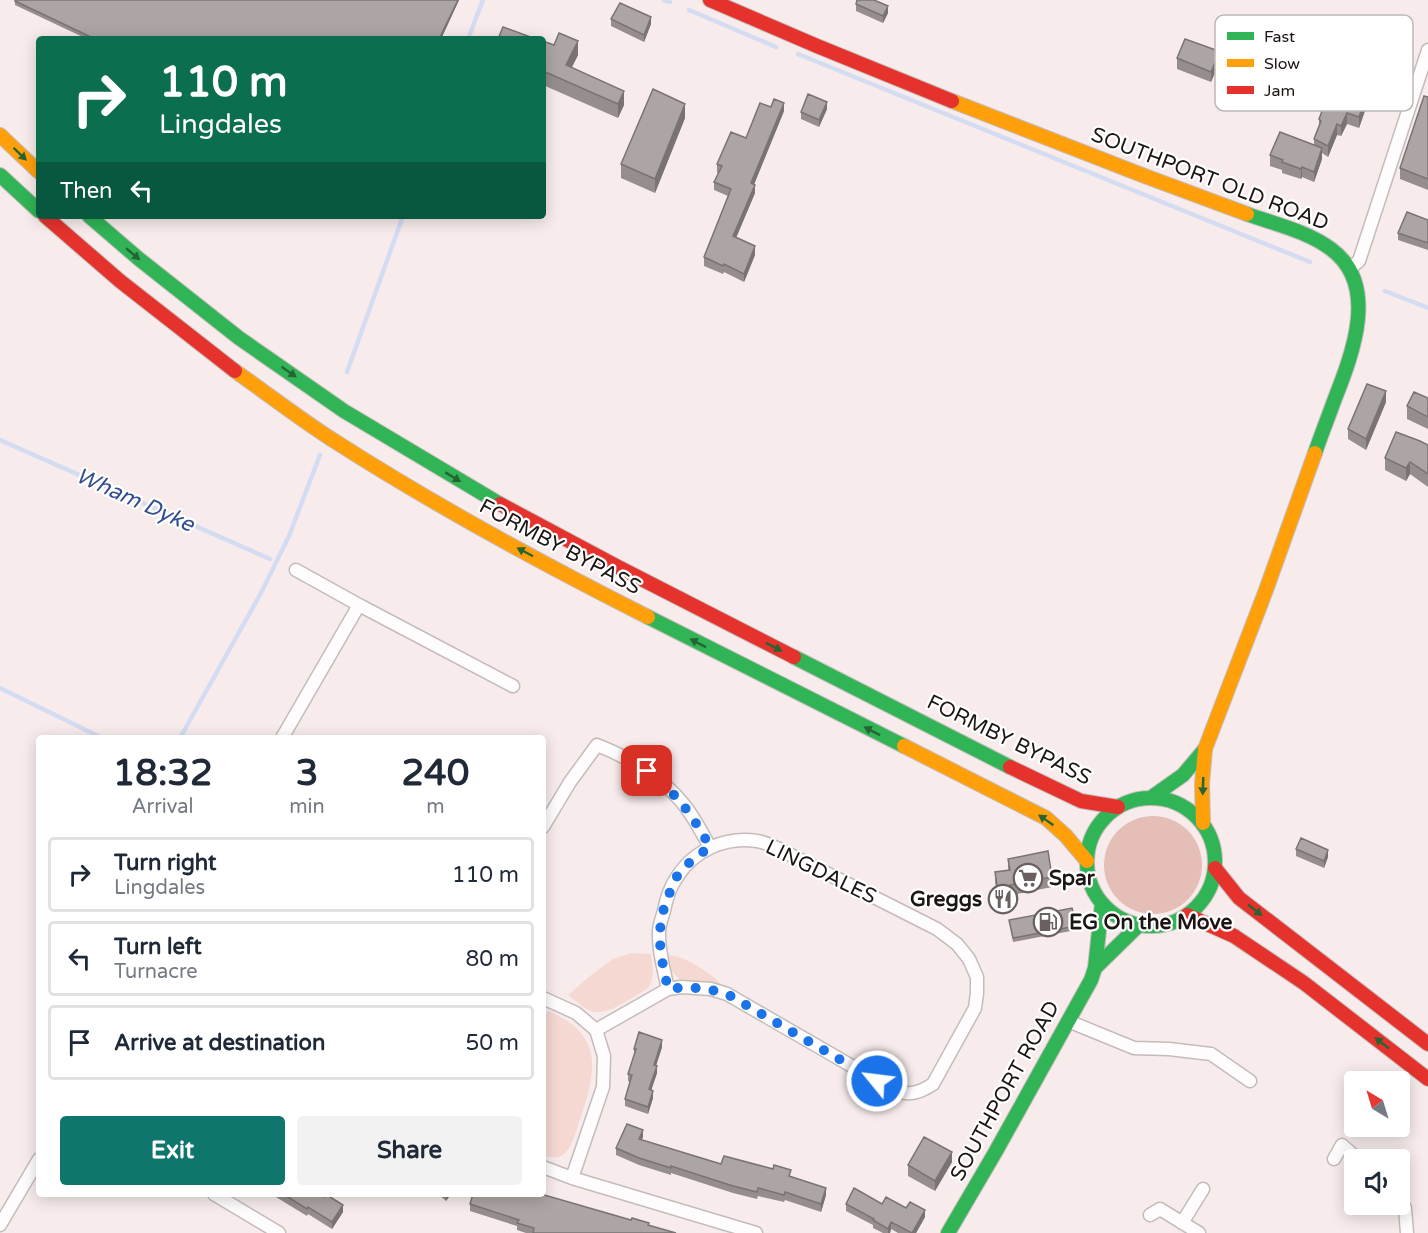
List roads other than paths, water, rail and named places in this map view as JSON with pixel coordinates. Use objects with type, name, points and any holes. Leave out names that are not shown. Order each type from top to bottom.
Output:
[{"type":"main road","name":"SOUTHPORT OLD ROAD","points":[[710,0],[794,38],[908,84],[1189,193],[1314,238],[1339,255],[1350,268]]},
{"type":"main road","points":[[0,135],[36,169]]},
{"type":"main road","points":[[0,175],[36,208]]},
{"type":"main road","name":"FORMBY BYPASS","points":[[48,219],[120,281],[225,364],[335,441],[468,521],[596,591],[1046,818],[1066,836],[1087,861]]},
{"type":"main road","name":"FORMBY BYPASS","points":[[92,219],[239,338],[344,411],[484,496],[1031,778],[1081,801],[1118,807]]},
{"type":"main road","points":[[1203,823],[1202,784],[1205,749],[1307,477],[1356,332],[1360,307],[1350,268]]},
{"type":"main road","points":[[1152,797],[1183,776],[1205,749]]},
{"type":"main road","points":[[1152,797],[1172,801],[1189,809],[1203,823],[1211,837],[1215,852],[1215,868],[1211,886],[1201,902],[1187,915],[1173,922],[1156,926],[1139,925],[1119,917],[1102,903],[1090,882],[1087,861],[1091,840],[1102,821],[1118,807],[1134,800],[1152,797]]},
{"type":"main road","points":[[1215,868],[1239,898],[1428,1044]]},
{"type":"main road","name":"SOUTHPORT ROAD","points":[[948,1233],[1091,980],[1095,968],[1102,903]]},
{"type":"main road","points":[[1187,915],[1234,936],[1304,983],[1428,1079]]},
{"type":"main road","name":"SOUTHPORT ROAD","points":[[1095,968],[1139,925]]},
{"type":"street","points":[[1413,96],[1428,50]]},
{"type":"street","points":[[1350,268],[1359,261],[1408,111]]},
{"type":"street","points":[[296,570],[513,686]]},
{"type":"street","points":[[287,735],[359,605]]},
{"type":"street","points":[[546,822],[570,782],[597,745],[647,771],[667,787],[684,805],[710,847]]},
{"type":"street","name":"LINGDALES","points":[[596,1030],[668,989],[681,987],[711,990],[727,994],[895,1091],[902,1094],[914,1094],[933,1084],[975,1008],[977,977],[969,959],[957,944],[937,929],[769,845],[744,840],[719,843],[710,847],[690,862],[677,876],[666,900],[659,928],[660,952],[668,989]]},
{"type":"street","points":[[546,999],[576,1013],[596,1030],[604,1056],[603,1087],[572,1178]]},
{"type":"street","points":[[1068,1021],[1134,1048],[1168,1048],[1212,1054],[1250,1081]]},
{"type":"street","points":[[1334,1159],[1342,1145],[1347,1149]]},
{"type":"street","points":[[0,1225],[36,1164]]},
{"type":"street","points":[[546,1168],[756,1233]]},
{"type":"street","points":[[1182,1223],[1203,1189]]},
{"type":"street","points":[[219,1197],[279,1233]]},
{"type":"street","points":[[1150,1215],[1160,1209],[1199,1233]]},
{"type":"street","points":[[1406,1215],[1407,1233]]},
{"type":"waterway","name":"Wham Dyke","points":[[469,36],[483,0]]},
{"type":"waterway","points":[[664,0],[670,2]]},
{"type":"waterway","points":[[689,10],[776,47]]},
{"type":"waterway","points":[[798,54],[1310,262]]},
{"type":"waterway","points":[[347,372],[402,219]]},
{"type":"waterway","points":[[1385,291],[1428,308]]},
{"type":"waterway","name":"Wham Dyke","points":[[0,440],[270,559]]},
{"type":"waterway","points":[[182,735],[261,593],[289,536],[320,455]]},
{"type":"waterway","name":"Wham Dyke","points":[[0,688],[96,735]]},
{"type":"place","name":"Spar","points":[[1028,878]]},
{"type":"place","name":"Greggs","points":[[1003,899]]},
{"type":"place","name":"EG On the Move","points":[[1048,922]]}]
